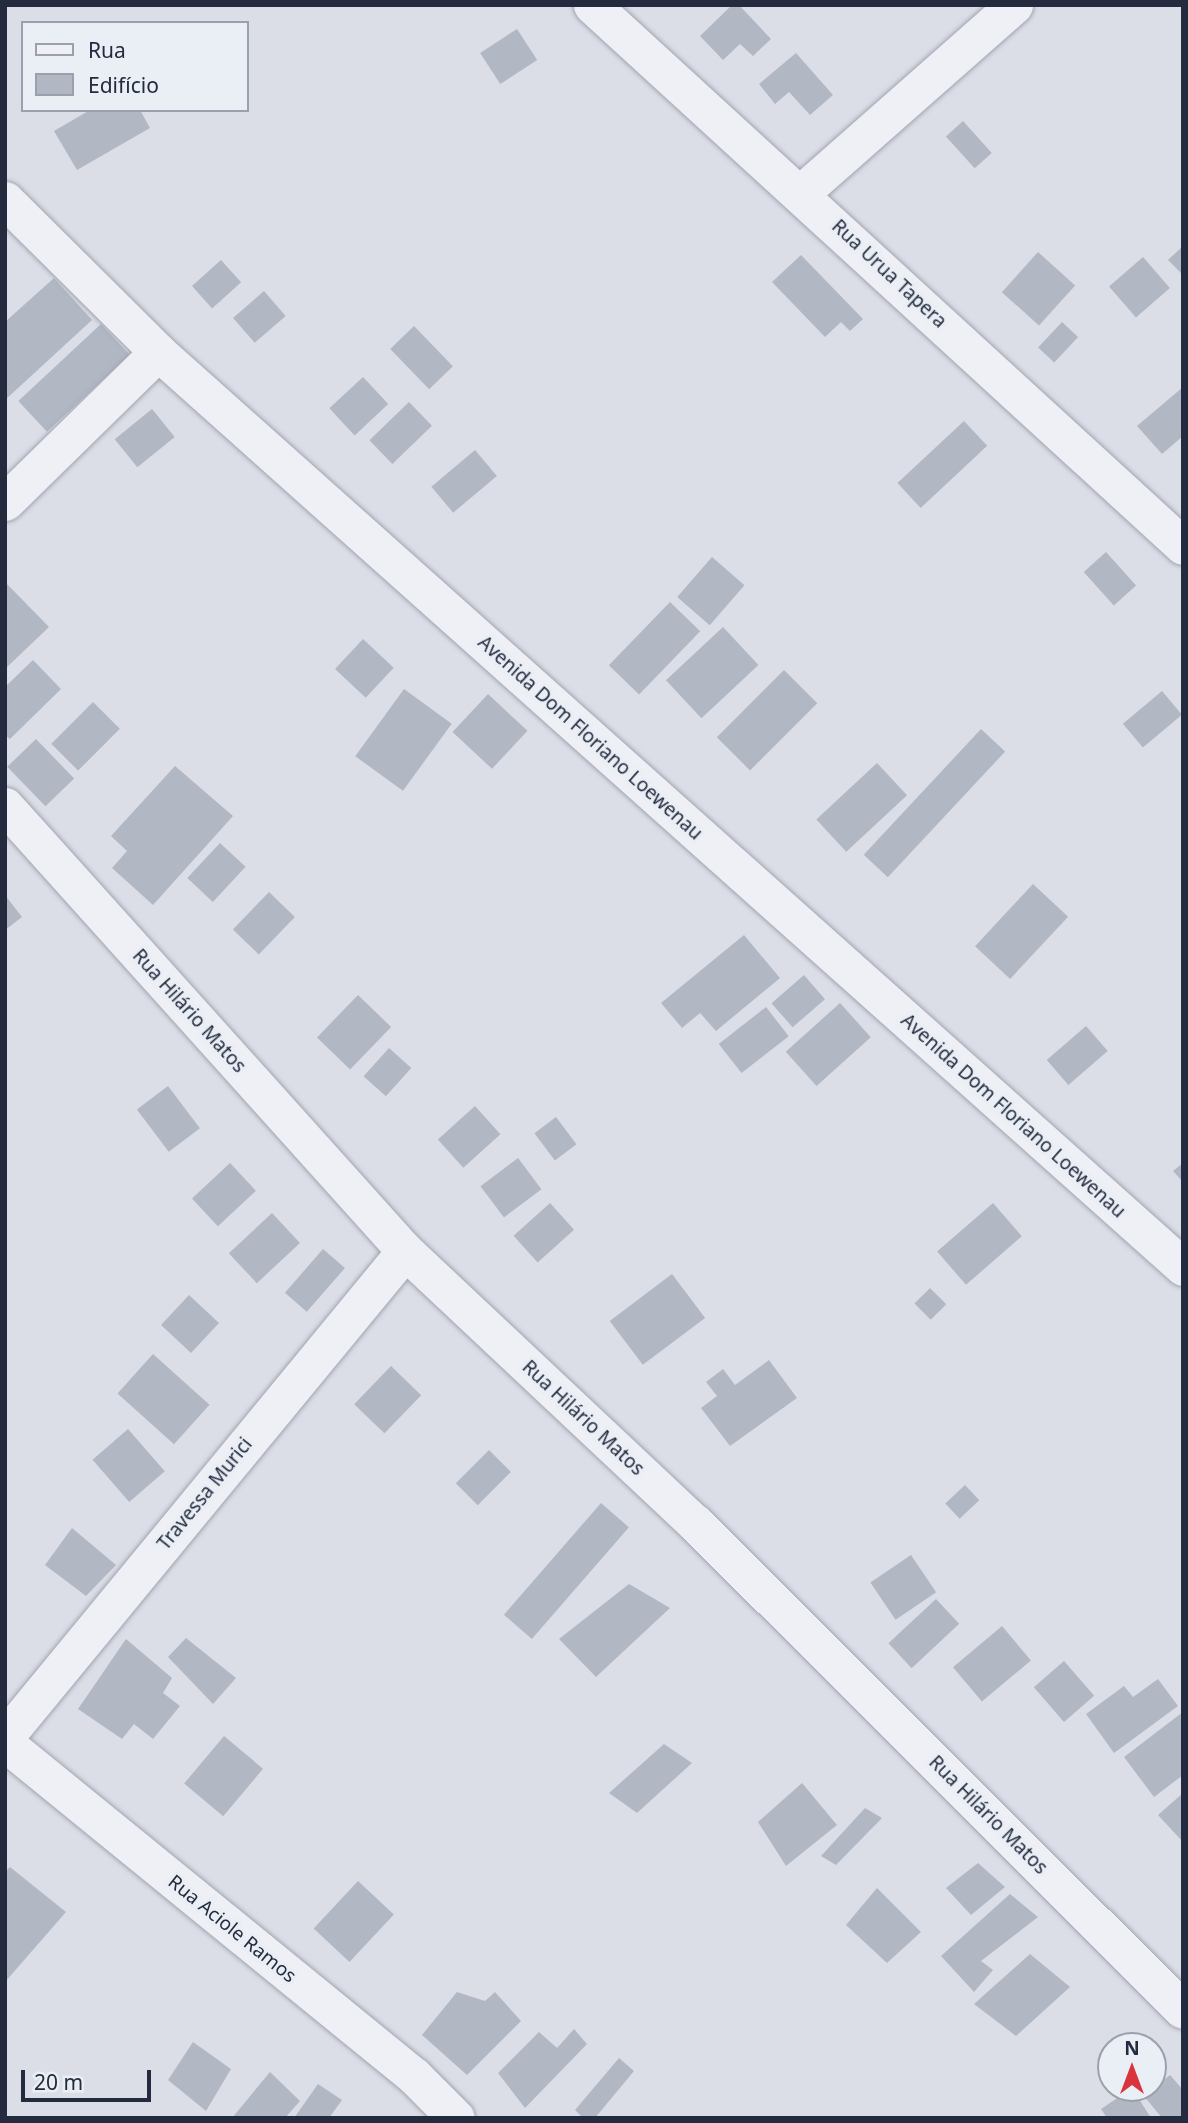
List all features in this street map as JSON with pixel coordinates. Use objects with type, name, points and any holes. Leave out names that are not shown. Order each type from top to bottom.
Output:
[{"type":"street","name":"Rua Urua Tapera","points":[[592,5],[801,193],[1183,546]]},
{"type":"street","points":[[801,193],[1014,5]]},
{"type":"street","name":"Avenida Dom Floriano Loewenau","points":[[5,200],[158,352],[1183,1267]]},
{"type":"street","points":[[5,502],[158,352]]},
{"type":"street","name":"Rua Hilário Matos","points":[[5,806],[405,1251],[695,1522],[1183,2010]]},
{"type":"street","name":"Travessa Murici","points":[[5,1737],[405,1251]]},
{"type":"street","name":"Rua Aciole Ramos","points":[[5,1743],[414,2076],[456,2118]]},
{"type":"building","points":[[732,5],[739,5],[771,39],[753,56],[740,44],[723,60],[700,36]]},
{"type":"building","points":[[517,29],[537,60],[500,84],[480,53]]},
{"type":"building","points":[[796,53],[833,95],[810,115],[789,92],[775,104],[759,84]]},
{"type":"building","points":[[87,112],[141,112],[150,128],[77,170],[54,131]]},
{"type":"building","points":[[963,121],[992,153],[975,168],[946,136]]},
{"type":"building","points":[[1183,246],[1183,275],[1168,260]]},
{"type":"building","points":[[1038,252],[1075,285],[1039,326],[1002,292]]},
{"type":"building","points":[[801,255],[863,319],[850,331],[841,322],[825,337],[772,282]]},
{"type":"building","points":[[1143,257],[1170,288],[1136,317],[1109,287]]},
{"type":"building","points":[[221,260],[241,282],[212,308],[192,286]]},
{"type":"building","points":[[54,278],[92,320],[5,400],[5,322]]},
{"type":"building","points":[[264,291],[286,316],[255,343],[233,318]]},
{"type":"building","points":[[1062,322],[1078,337],[1054,363],[1038,348]]},
{"type":"building","points":[[101,324],[130,355],[47,432],[18,401]]},
{"type":"building","points":[[414,326],[453,366],[429,389],[390,349]]},
{"type":"building","points":[[363,377],[388,404],[355,435],[329,408]]},
{"type":"building","points":[[1183,387],[1183,436],[1162,454],[1137,426]]},
{"type":"building","points":[[409,402],[432,426],[392,464],[369,440]]},
{"type":"building","points":[[152,409],[175,437],[137,467],[115,439]]},
{"type":"building","points":[[964,421],[987,446],[921,508],[897,483]]},
{"type":"building","points":[[475,450],[497,476],[453,513],[431,487]]},
{"type":"building","points":[[1106,552],[1136,585],[1114,606],[1084,572]]},
{"type":"building","points":[[712,557],[744,585],[710,625],[677,597]]},
{"type":"building","points":[[5,582],[49,627],[5,669]]},
{"type":"building","points":[[670,602],[700,631],[639,694],[609,665]]},
{"type":"building","points":[[723,627],[758,665],[701,718],[666,680]]},
{"type":"building","points":[[363,639],[394,668],[366,698],[335,669]]},
{"type":"building","points":[[33,660],[61,689],[10,739],[5,735],[5,687]]},
{"type":"building","points":[[784,670],[817,703],[750,770],[717,737]]},
{"type":"building","points":[[404,689],[452,724],[403,791],[355,756]]},
{"type":"building","points":[[1162,691],[1182,715],[1143,748],[1123,724]]},
{"type":"building","points":[[488,694],[527,731],[492,769],[453,732]]},
{"type":"building","points":[[93,702],[120,729],[78,771],[51,744]]},
{"type":"building","points":[[981,729],[1005,752],[888,877],[864,855]]},
{"type":"building","points":[[36,739],[74,779],[45,806],[7,767]]},
{"type":"building","points":[[877,763],[907,795],[846,852],[816,820]]},
{"type":"building","points":[[175,766],[233,816],[153,905],[112,868],[127,851],[111,836]]},
{"type":"building","points":[[220,843],[246,867],[213,902],[187,878]]},
{"type":"building","points":[[1033,884],[1068,917],[1010,979],[975,946]]},
{"type":"building","points":[[269,892],[295,917],[259,954],[233,929]]},
{"type":"building","points":[[5,895],[22,917],[5,930]]},
{"type":"building","points":[[744,935],[780,978],[716,1031],[700,1013],[682,1028],[661,1003]]},
{"type":"building","points":[[804,975],[825,999],[793,1027],[772,1003]]},
{"type":"building","points":[[358,995],[391,1027],[350,1069],[317,1037]]},
{"type":"building","points":[[840,1003],[871,1037],[817,1086],[786,1052]]},
{"type":"building","points":[[766,1007],[789,1036],[741,1073],[719,1044]]},
{"type":"building","points":[[1086,1026],[1108,1051],[1068,1085],[1047,1060]]},
{"type":"building","points":[[389,1048],[411,1068],[386,1096],[364,1076]]},
{"type":"building","points":[[168,1086],[200,1128],[169,1152],[137,1109]]},
{"type":"building","points":[[475,1106],[500,1134],[463,1168],[438,1139]]},
{"type":"building","points":[[556,1117],[576,1144],[555,1160],[534,1133]]},
{"type":"building","points":[[518,1158],[541,1189],[504,1217],[480,1186]]},
{"type":"building","points":[[230,1163],[256,1191],[218,1226],[192,1198]]},
{"type":"building","points":[[1183,1163],[1183,1182],[1173,1171]]},
{"type":"building","points":[[550,1203],[574,1230],[538,1263],[514,1236]]},
{"type":"building","points":[[993,1203],[1022,1236],[966,1285],[937,1252]]},
{"type":"building","points":[[272,1213],[300,1243],[257,1283],[229,1253]]},
{"type":"building","points":[[323,1249],[345,1268],[307,1312],[285,1293]]},
{"type":"building","points":[[672,1274],[705,1318],[643,1365],[610,1321]]},
{"type":"building","points":[[930,1288],[946,1304],[931,1320],[914,1304]]},
{"type":"building","points":[[189,1295],[219,1323],[191,1353],[161,1325]]},
{"type":"building","points":[[153,1354],[209,1405],[174,1444],[118,1393]]},
{"type":"building","points":[[769,1360],[797,1398],[730,1446],[701,1408],[717,1396],[706,1382],[723,1369],[735,1385]]},
{"type":"building","points":[[391,1366],[421,1395],[384,1433],[354,1404]]},
{"type":"building","points":[[128,1429],[165,1471],[129,1502],[93,1460]]},
{"type":"building","points":[[489,1450],[511,1472],[478,1505],[456,1483]]},
{"type":"building","points":[[965,1485],[979,1500],[960,1519],[945,1503]]},
{"type":"building","points":[[601,1503],[629,1527],[532,1639],[504,1615]]},
{"type":"building","points":[[72,1528],[116,1565],[86,1596],[45,1565]]},
{"type":"building","points":[[911,1555],[936,1592],[896,1620],[870,1582]]},
{"type":"building","points":[[629,1584],[670,1608],[596,1677],[559,1639]]},
{"type":"building","points":[[936,1599],[959,1624],[912,1668],[888,1643]]},
{"type":"building","points":[[1002,1626],[1031,1660],[982,1702],[953,1667]]},
{"type":"building","points":[[186,1638],[236,1678],[213,1704],[168,1657]]},
{"type":"building","points":[[126,1639],[172,1678],[163,1693],[180,1706],[153,1739],[134,1724],[122,1739],[78,1709]]},
{"type":"building","points":[[1064,1661],[1094,1696],[1064,1722],[1034,1687]]},
{"type":"building","points":[[1158,1679],[1178,1706],[1114,1753],[1086,1714],[1124,1686],[1133,1697]]},
{"type":"building","points":[[1183,1712],[1183,1775],[1154,1797],[1124,1757]]},
{"type":"building","points":[[224,1736],[263,1769],[223,1816],[184,1783]]},
{"type":"building","points":[[664,1744],[692,1763],[637,1813],[609,1793]]},
{"type":"building","points":[[802,1783],[837,1825],[786,1866],[758,1822]]},
{"type":"building","points":[[1183,1793],[1183,1842],[1158,1815]]},
{"type":"building","points":[[865,1808],[882,1818],[836,1865],[821,1856]]},
{"type":"building","points":[[978,1863],[1005,1887],[971,1915],[946,1888]]},
{"type":"building","points":[[10,1867],[66,1912],[5,1982],[5,1872]]},
{"type":"building","points":[[358,1881],[394,1914],[350,1962],[314,1929]]},
{"type":"building","points":[[877,1888],[921,1932],[887,1963],[846,1925]]},
{"type":"building","points":[[1010,1894],[1038,1917],[981,1961],[993,1970],[974,1992],[941,1956]]},
{"type":"building","points":[[1030,1954],[1070,1987],[1016,2036],[974,2004]]},
{"type":"building","points":[[457,1992],[485,2001],[495,1992],[521,2021],[467,2075],[422,2035]]},
{"type":"building","points":[[574,2029],[587,2044],[525,2108],[498,2073],[539,2032],[557,2048]]},
{"type":"building","points":[[193,2042],[231,2069],[206,2111],[168,2080]]},
{"type":"building","points":[[619,2058],[634,2071],[595,2118],[583,2118],[575,2110]]},
{"type":"building","points":[[270,2072],[300,2101],[285,2118],[232,2118]]},
{"type":"building","points":[[1170,2075],[1183,2090],[1183,2118],[1162,2118],[1149,2102],[1167,2102],[1167,2077]]},
{"type":"building","points":[[318,2084],[342,2100],[329,2118],[294,2118]]},
{"type":"building","points":[[1111,2102],[1141,2102],[1151,2118],[1107,2118],[1101,2109]]}]
